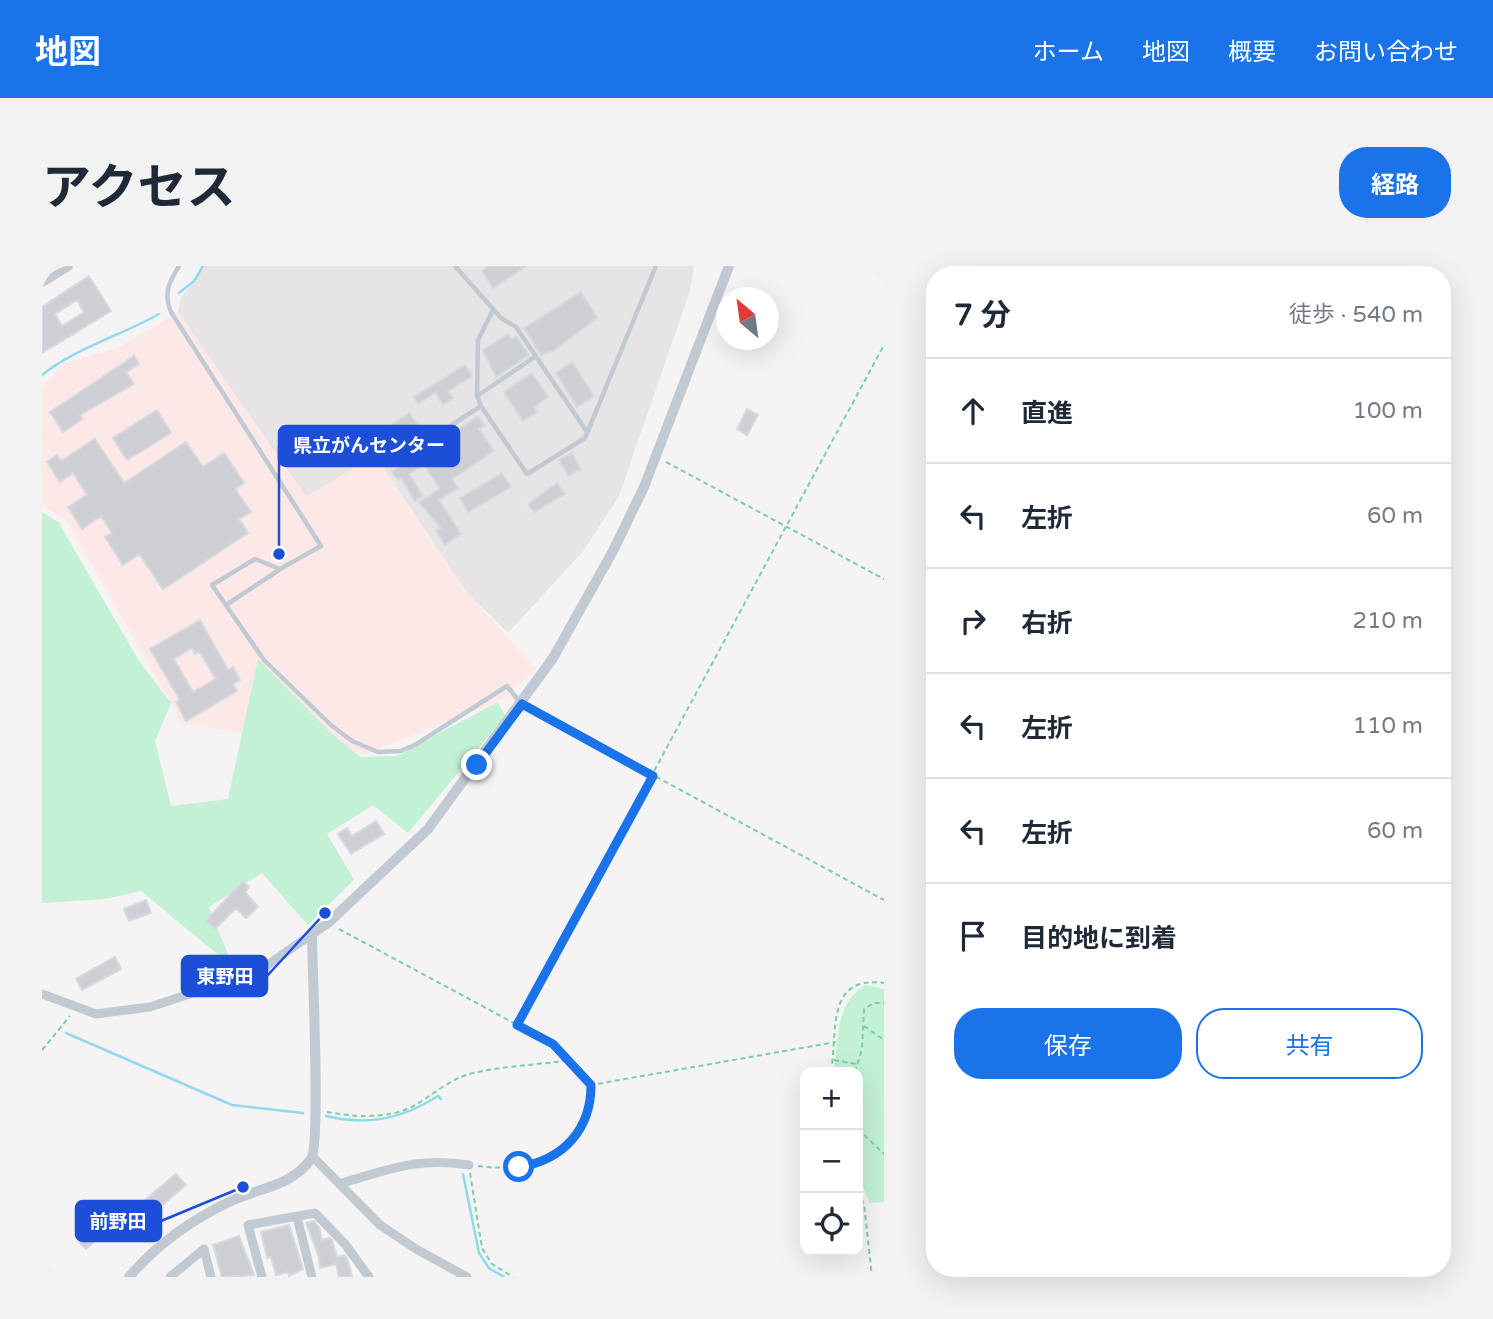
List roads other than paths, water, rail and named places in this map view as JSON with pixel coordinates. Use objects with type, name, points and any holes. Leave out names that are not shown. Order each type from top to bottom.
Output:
[{"type":"street","points":[[42,282],[68,266]]},
{"type":"street","points":[[42,995],[96,1014],[122,1013],[180,999],[260,971],[328,923],[428,829],[522,704],[553,658],[613,551],[656,457],[729,266]]},
{"type":"street","points":[[129,1277],[149,1254],[182,1228],[235,1199],[284,1182],[297,1174],[313,1157],[315,1110],[312,934]]},
{"type":"street","points":[[313,1157],[380,1225],[416,1249],[467,1277]]},
{"type":"street","points":[[342,1184],[404,1163],[426,1161],[469,1165]]},
{"type":"street","points":[[262,1277],[248,1226],[314,1213],[345,1244],[369,1277]]},
{"type":"street","points":[[297,1217],[313,1277]]},
{"type":"street","points":[[170,1277],[204,1249],[211,1277]]},
{"type":"lane","points":[[179,266],[167,287],[166,301],[171,312],[321,546],[226,605]]},
{"type":"lane","points":[[455,266],[494,310],[516,327],[587,433]]},
{"type":"lane","points":[[494,310],[478,340],[477,396],[527,474],[585,438],[656,266]]},
{"type":"lane","points":[[477,396],[536,356]]},
{"type":"lane","points":[[380,436],[397,461],[481,406]]},
{"type":"lane","points":[[280,569],[255,559],[212,584],[264,660],[331,725],[366,749],[378,752],[400,751],[415,745],[507,686],[522,704]]},
{"type":"waterway","points":[[179,293],[194,281],[203,266]]},
{"type":"waterway","points":[[42,375],[69,357],[159,314]]},
{"type":"waterway","points":[[66,1033],[232,1105],[303,1113]]},
{"type":"waterway","points":[[326,1116],[356,1120],[384,1118],[411,1110],[438,1096],[441,1099]]},
{"type":"waterway","points":[[463,1174],[479,1253],[489,1268],[504,1277]]},
{"type":"place","name":"県立がんセンター","points":[[279,554]]},
{"type":"place","name":"東野田","points":[[325,913]]},
{"type":"place","name":"前野田","points":[[243,1187]]}]
